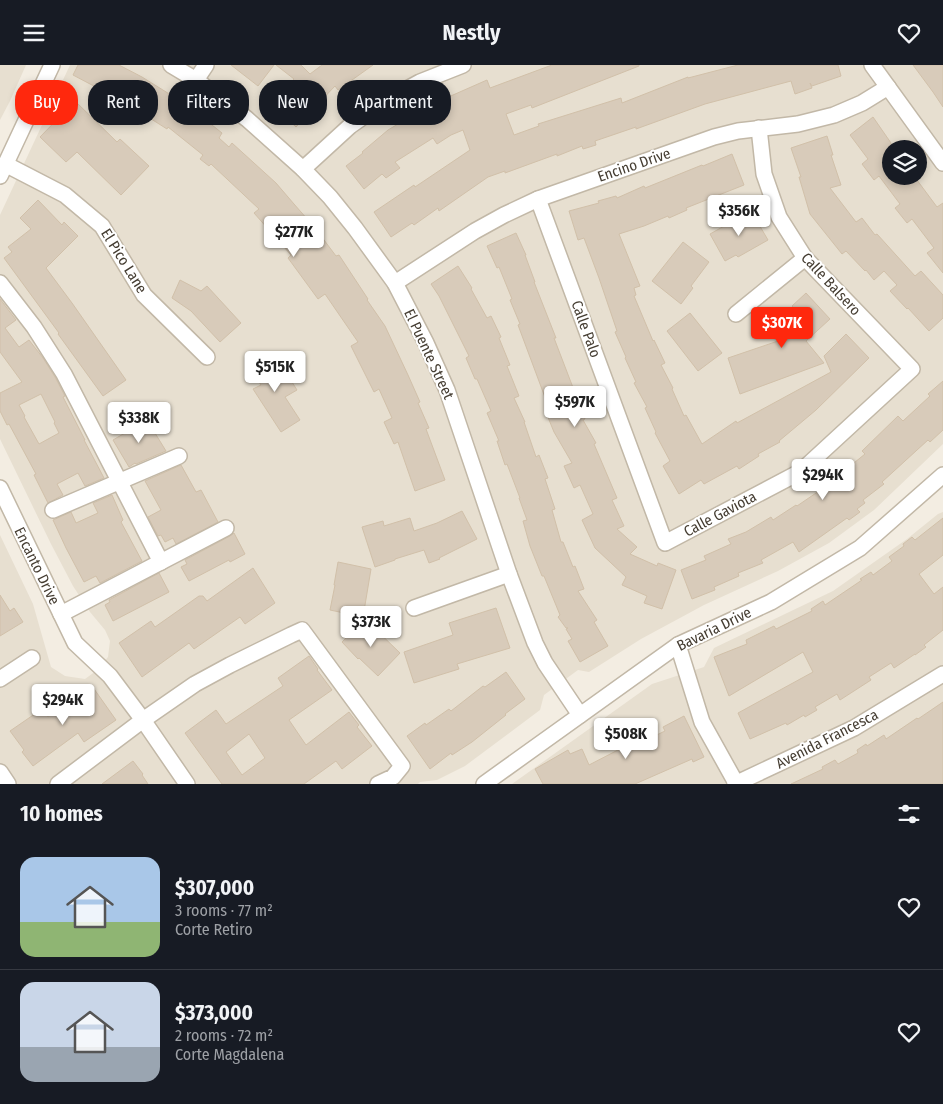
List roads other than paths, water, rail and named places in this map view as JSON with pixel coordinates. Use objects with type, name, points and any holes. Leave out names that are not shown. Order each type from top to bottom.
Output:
[{"type":"street","points":[[3,170],[52,65]]},
{"type":"street","name":"El Puente Street","points":[[171,65],[196,80]]},
{"type":"street","points":[[196,80],[206,65]]},
{"type":"street","points":[[303,169],[350,126],[387,100],[420,81],[464,65]]},
{"type":"street","points":[[872,65],[943,163]]},
{"type":"street","name":"Encino Drive","points":[[395,283],[475,231],[538,199],[714,137],[738,131],[798,124],[834,115],[862,103],[888,87]]},
{"type":"street","name":"El Puente Street","points":[[249,121],[303,169],[330,197],[395,283],[426,343],[447,390],[509,574],[535,643],[545,663],[580,715]]},
{"type":"street","name":"Calle Balsero","points":[[759,128],[764,174],[779,217],[805,258],[912,369]]},
{"type":"street","name":"El Pico Lane","points":[[3,170],[65,195],[102,226],[144,295],[207,357]]},
{"type":"street","name":"Calle Palo","points":[[538,199],[664,543]]},
{"type":"street","points":[[736,314],[805,258]]},
{"type":"street","points":[[0,283],[34,327],[64,374],[162,561]]},
{"type":"street","name":"Calle Gaviota","points":[[664,543],[800,472],[912,369]]},
{"type":"street","points":[[53,510],[179,456]]},
{"type":"street","name":"Bavaria Drive","points":[[484,784],[678,645],[771,602],[860,549],[941,481]]},
{"type":"street","name":"Encanto Drive","points":[[0,488],[75,643],[110,676],[188,784]]},
{"type":"street","points":[[60,614],[226,527]]},
{"type":"street","points":[[414,608],[509,574]]},
{"type":"street","points":[[58,784],[143,720],[195,684],[239,660],[302,630],[402,766],[393,777],[378,784]]},
{"type":"street","points":[[678,645],[702,722],[735,784]]},
{"type":"street","points":[[0,679],[32,658]]},
{"type":"street","name":"Avenida Francesca","points":[[735,784],[854,728],[943,674]]},
{"type":"street","points":[[0,772],[8,784]]}]
